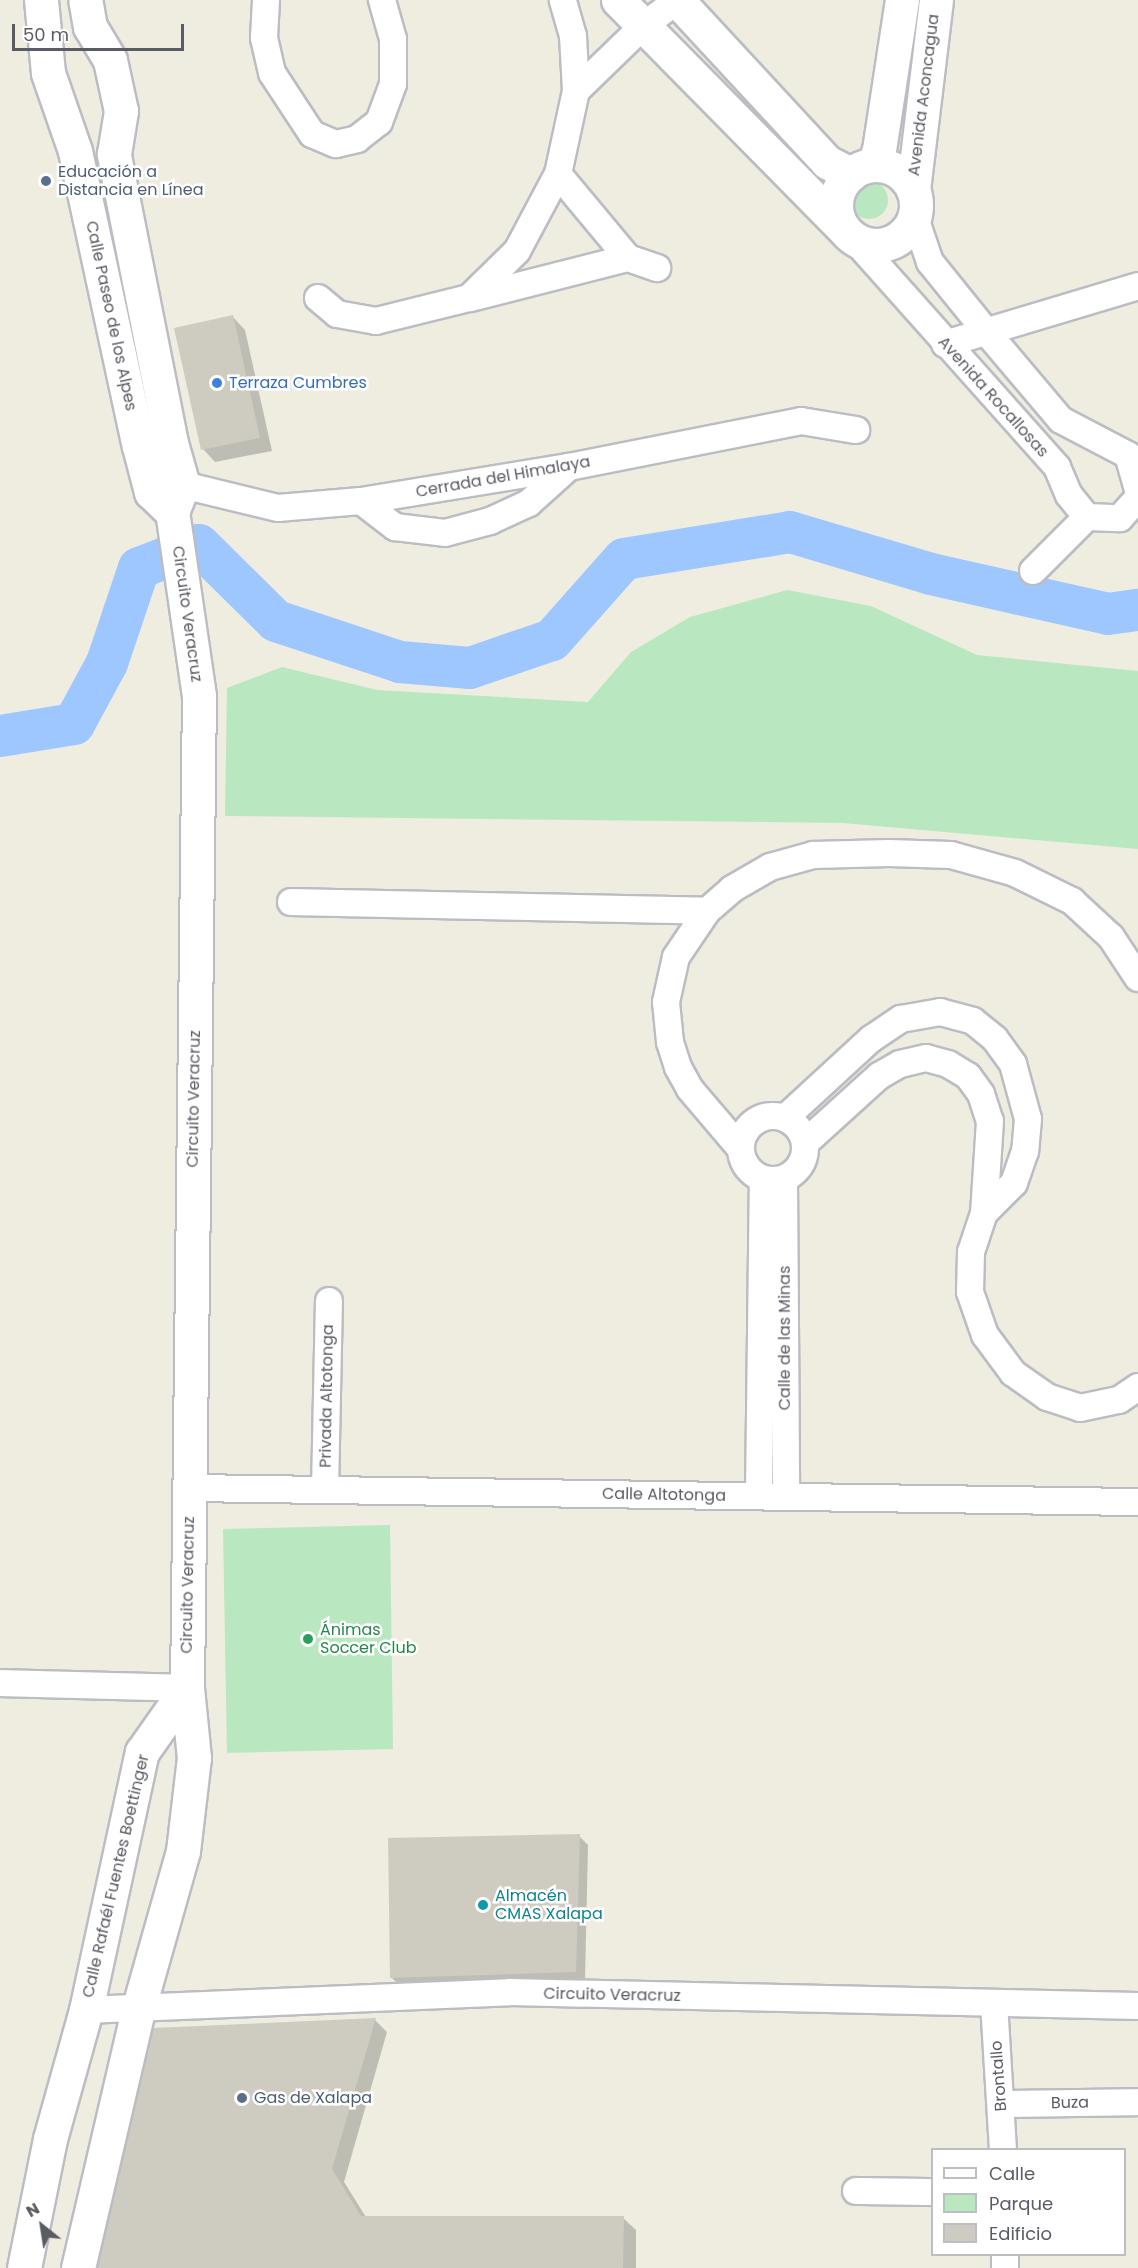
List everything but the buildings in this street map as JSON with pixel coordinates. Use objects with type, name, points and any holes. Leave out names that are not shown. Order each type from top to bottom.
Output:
[{"type":"street","name":"Calle Paseo de los Alpes","points":[[41,0],[48,73],[75,151],[170,505]]},
{"type":"street","points":[[266,0],[264,38],[272,73],[312,134],[336,144],[357,139],[380,122],[393,84],[393,39],[382,0]]},
{"type":"street","points":[[469,298],[517,251],[558,174],[576,91],[573,36],[563,0]]},
{"type":"street","name":"Avenida Rocallosas","points":[[618,0],[847,232],[1057,467],[1069,495],[1087,517]]},
{"type":"street","points":[[576,91],[644,27],[678,0],[827,162],[862,170],[897,171],[913,203],[930,262],[1060,420],[1128,455],[1138,483],[1120,518],[1087,517],[1033,571]]},
{"type":"street","name":"Avenida Aconcagua","points":[[862,170],[879,150],[902,0]]},
{"type":"street","name":"Avenida Aconcagua","points":[[913,203],[936,0]]},
{"type":"street","name":"Calle Paseo de los Alpes","points":[[87,13],[110,60],[121,111],[114,154],[171,443],[170,505]]},
{"type":"street","points":[[46,39],[87,13]]},
{"type":"street","points":[[862,170],[838,193],[836,204],[847,232],[864,243],[889,242],[905,231],[913,203]]},
{"type":"street","points":[[558,174],[628,258],[657,268]]},
{"type":"street","points":[[318,298],[337,314],[376,321],[628,258]]},
{"type":"street","points":[[945,344],[984,329],[1138,286]]},
{"type":"street","name":"Cerrada del Himalaya","points":[[170,505],[278,508],[361,501],[569,466],[801,421],[856,430]]},
{"type":"street","points":[[361,501],[395,527],[445,533],[490,521],[529,502],[569,466]]},
{"type":"street","name":"Circuito Veracruz","points":[[170,505],[200,696],[187,1688]]},
{"type":"street","points":[[745,1137],[713,1116],[690,1089],[678,1067],[670,1042],[666,1002],[676,957],[707,911],[732,889],[770,867],[813,855],[951,855],[1015,873],[1072,901],[1112,937],[1138,978]]},
{"type":"street","points":[[291,902],[707,911]]},
{"type":"street","points":[[785,1118],[871,1039],[901,1019],[940,1012],[972,1021],[995,1039],[1013,1064],[1028,1119],[1025,1151],[1014,1183],[984,1213]]},
{"type":"street","points":[[745,1137],[747,1168],[774,1179],[801,1165],[805,1143],[879,1076],[900,1064],[926,1058],[948,1064],[968,1076],[981,1094],[990,1121],[984,1213],[971,1252],[970,1292],[985,1335],[1013,1373],[1047,1397],[1080,1408],[1119,1400],[1138,1387]]},
{"type":"street","points":[[745,1137],[766,1117],[785,1118],[794,1124],[805,1143]]},
{"type":"street","name":"Calle de las Minas","points":[[759,1496],[760,1414],[773,1311],[774,1179]]},
{"type":"street","name":"Privada Altotonga","points":[[325,1490],[329,1301]]},
{"type":"street","name":"Calle de las Minas","points":[[773,1311],[785,1414],[786,1497]]},
{"type":"street","points":[[760,1414],[785,1414]]},
{"type":"street","name":"Calle Altotonga","points":[[190,1488],[1138,1502]]},
{"type":"street","points":[[0,1683],[187,1688],[194,1758],[183,1851],[138,2010],[78,2268]]},
{"type":"street","name":"Calle Rafaél Fuentes Boettinger","points":[[24,2268],[48,2148],[86,2010],[142,1752],[187,1688]]},
{"type":"street","name":"Circuito Veracruz","points":[[86,2010],[138,2010],[510,1992],[1138,2006]]},
{"type":"street","name":"Brontallo","points":[[994,2003],[1003,2148]]},
{"type":"street","name":"Buza","points":[[1002,2104],[1138,2102]]},
{"type":"street","points":[[856,2191],[931,2192]]},
{"type":"green space","points":[[869,181],[883,186],[888,200],[883,214],[869,219],[855,214],[850,200],[855,186]]},
{"type":"green space","points":[[787,590],[871,606],[977,655],[1138,671],[1138,849],[843,823],[225,816],[227,688],[282,667],[377,690],[588,702],[631,652],[690,617]]},
{"type":"green space","name":"Ánimas Soccer Club","points":[[390,1525],[393,1749],[227,1753],[223,1529]]},
{"type":"waterway","points":[[0,736],[74,724],[107,663],[139,568],[199,545],[276,621],[400,662],[470,668],[552,640],[624,559],[790,532],[931,574],[1108,614],[1138,610]]},
{"type":"place","name":"Educación a Distancia en Línea","points":[[46,181]]},
{"type":"place","name":"Terraza Cumbres","points":[[217,383]]},
{"type":"place","name":"Ánimas Soccer Club","points":[[308,1639]]},
{"type":"place","name":"Almacén CMAS Xalapa","points":[[483,1905]]},
{"type":"place","name":"Gas de Xalapa","points":[[242,2098]]}]
